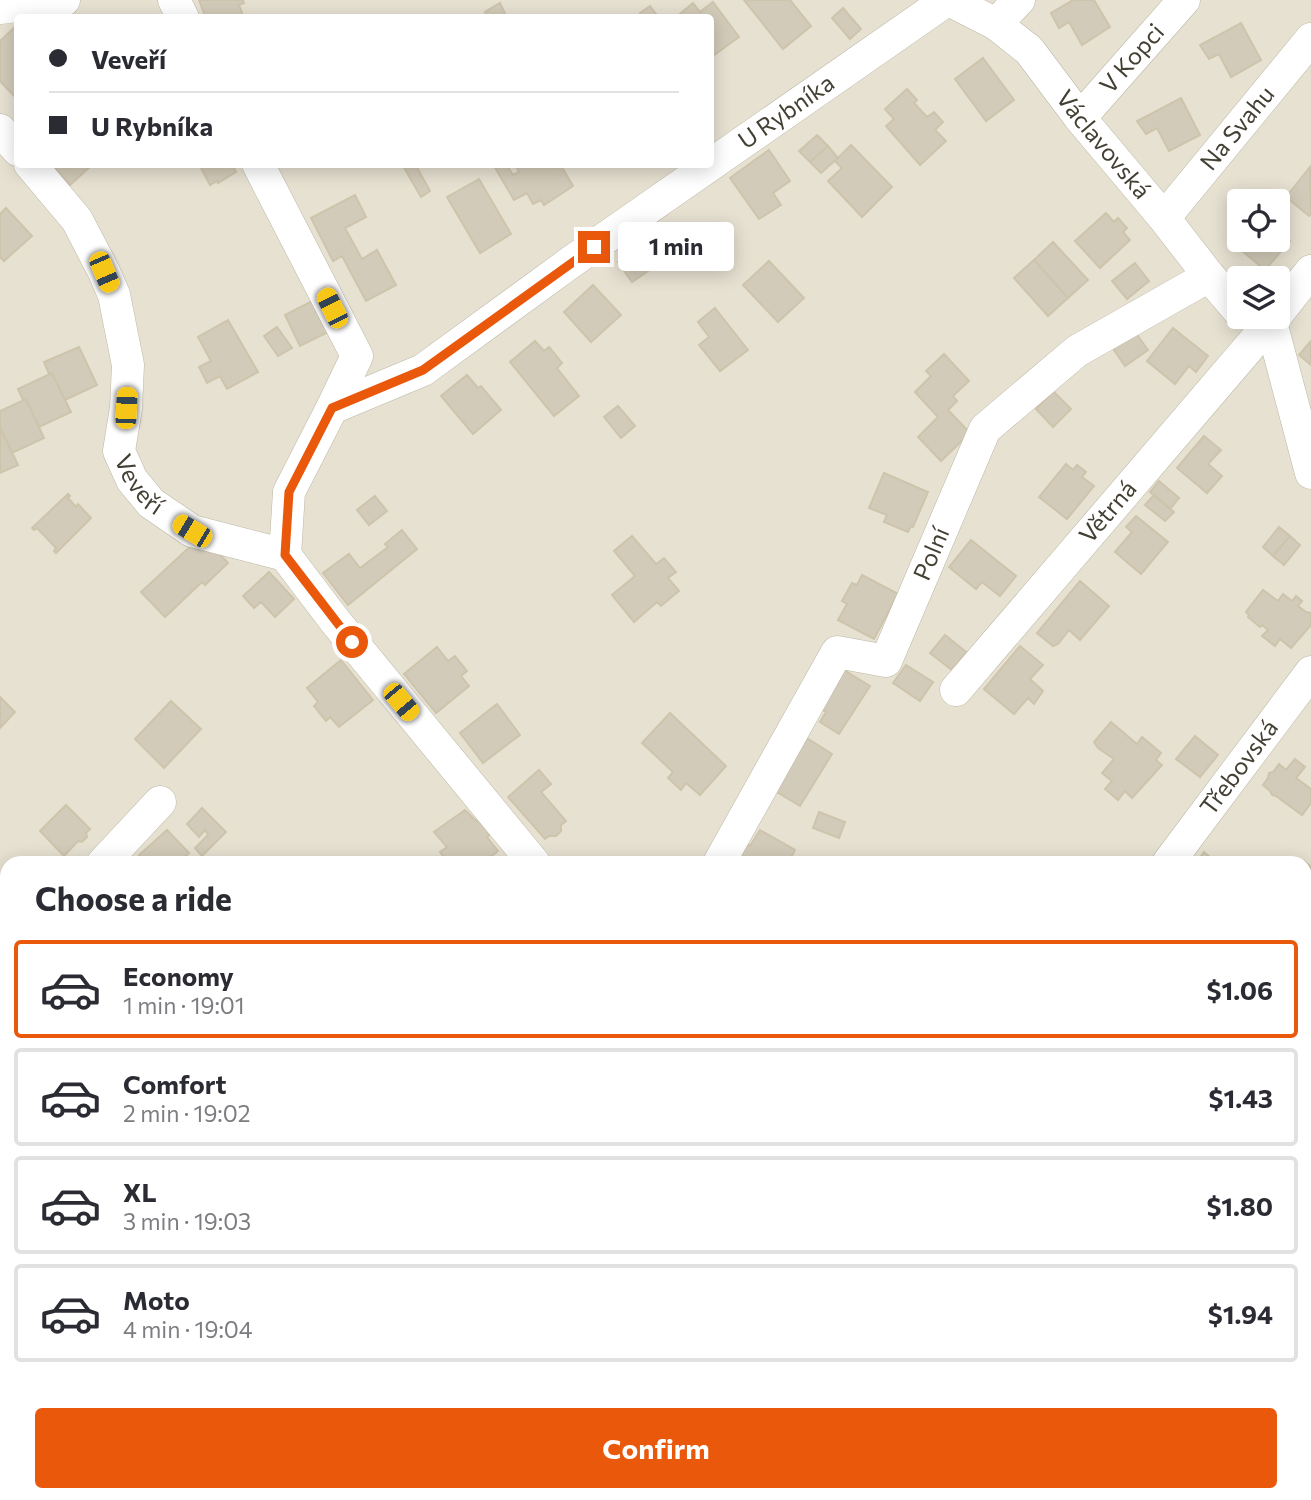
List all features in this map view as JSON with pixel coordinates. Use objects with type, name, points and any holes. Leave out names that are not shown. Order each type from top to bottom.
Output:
[{"type":"street","points":[[0,8],[64,0]]},
{"type":"street","name":"Václavovská","points":[[948,0],[996,24],[1029,50],[1080,118],[1209,276],[1227,291]]},
{"type":"street","name":"U Rybníka","points":[[714,163],[948,0]]},
{"type":"street","points":[[996,24],[1019,0]]},
{"type":"street","name":"V Kopci","points":[[1080,118],[1184,0]]},
{"type":"street","name":"Na Svahu","points":[[1164,218],[1311,39]]},
{"type":"street","points":[[0,130],[14,146]]},
{"type":"street","name":"Veveří","points":[[33,168],[77,220],[114,295],[128,365],[126,408],[119,452],[132,480],[151,503],[192,531],[285,555]]},
{"type":"street","points":[[260,168],[357,356],[289,492],[285,555],[335,621],[528,856]]},
{"type":"street","name":"U Rybníka","points":[[332,408],[423,370],[707,168]]},
{"type":"street","name":"Větrná","points":[[1290,291],[1311,271]]},
{"type":"street","name":"Polní","points":[[723,856],[837,652],[886,661],[985,429],[1077,351],[1209,276]]},
{"type":"street","name":"Větrná","points":[[956,690],[1253,329]]},
{"type":"street","name":"Václavovská","points":[[1264,329],[1311,472]]},
{"type":"street","name":"Třebovská","points":[[1173,856],[1311,672]]},
{"type":"street","points":[[110,856],[160,802]]},
{"type":"shaded area","points":[[0,0],[1311,0],[1311,856],[0,856]]},
{"type":"building","points":[[199,0],[243,0],[244,3],[239,5],[242,14],[204,14]]},
{"type":"building","points":[[744,0],[790,0],[811,26],[783,49]]},
{"type":"building","points":[[1073,0],[1094,0],[1110,27],[1082,45],[1069,22],[1059,28],[1051,13]]},
{"type":"building","points":[[713,2],[739,37],[714,55],[714,14],[680,14],[693,3],[700,12]]},
{"type":"building","points":[[500,3],[505,14],[486,14],[485,12]]},
{"type":"building","points":[[650,6],[656,14],[641,14]]},
{"type":"building","points":[[843,8],[861,29],[850,39],[832,18]]},
{"type":"building","points":[[1241,23],[1261,60],[1231,77],[1219,54],[1209,59],[1200,45]]},
{"type":"building","points":[[14,28],[14,96],[0,81],[0,41]]},
{"type":"building","points":[[983,58],[1014,100],[986,121],[955,79]]},
{"type":"building","points":[[907,89],[917,100],[914,103],[927,117],[934,112],[943,122],[935,130],[946,141],[920,165],[886,126],[894,119],[885,109]]},
{"type":"building","points":[[1181,98],[1200,135],[1169,151],[1157,128],[1146,134],[1137,121]]},
{"type":"building","points":[[817,135],[828,146],[810,162],[799,151]]},
{"type":"building","points":[[851,145],[892,187],[862,217],[828,181],[842,168],[835,161]]},
{"type":"building","points":[[828,146],[838,158],[821,173],[810,162]]},
{"type":"building","points":[[769,150],[790,181],[773,193],[781,205],[759,219],[730,178]]},
{"type":"building","points":[[1310,167],[1309,216],[1290,200],[1290,192]]},
{"type":"building","points":[[55,168],[89,168],[70,185]]},
{"type":"building","points":[[201,168],[234,168],[236,172],[210,185]]},
{"type":"building","points":[[404,168],[417,168],[430,191],[421,197]]},
{"type":"building","points":[[495,168],[509,168],[513,175],[519,172],[517,168],[562,168],[573,186],[544,205],[541,200],[533,204],[527,193],[514,200]]},
{"type":"building","points":[[479,179],[511,234],[480,253],[447,197]]},
{"type":"building","points":[[355,195],[366,217],[345,228],[362,259],[377,250],[396,285],[366,301],[342,256],[333,261],[311,218]]},
{"type":"building","points":[[6,208],[32,236],[4,261],[0,257],[0,214]]},
{"type":"building","points":[[1106,213],[1114,222],[1118,218],[1127,228],[1123,232],[1130,240],[1100,268],[1075,241]]},
{"type":"building","points":[[1053,242],[1088,280],[1068,298],[1034,260]]},
{"type":"building","points":[[640,245],[655,266],[632,282],[618,262]]},
{"type":"building","points":[[1243,252],[1281,252],[1268,266],[1260,266]]},
{"type":"building","points":[[1034,260],[1068,298],[1048,316],[1014,278]]},
{"type":"building","points":[[769,261],[804,298],[778,322],[743,285]]},
{"type":"building","points":[[1135,263],[1149,281],[1127,299],[1112,281]]},
{"type":"building","points":[[593,285],[621,315],[591,342],[564,312]]},
{"type":"building","points":[[316,299],[332,330],[300,346],[285,315]]},
{"type":"building","points":[[715,308],[748,350],[720,371],[699,345],[709,337],[698,322]]},
{"type":"building","points":[[228,320],[258,372],[227,389],[220,376],[207,383],[199,367],[211,361],[198,337]]},
{"type":"building","points":[[277,327],[292,348],[278,356],[264,336]]},
{"type":"building","points":[[1173,328],[1208,356],[1196,372],[1189,366],[1175,384],[1147,361]]},
{"type":"building","points":[[1135,332],[1148,350],[1125,366],[1112,347]]},
{"type":"building","points":[[535,341],[544,351],[549,347],[562,363],[557,368],[579,396],[554,416],[510,362]]},
{"type":"building","points":[[1311,341],[1311,365],[1299,355]]},
{"type":"building","points":[[79,347],[97,385],[65,400],[44,362]]},
{"type":"building","points":[[944,354],[969,381],[953,396],[957,401],[948,410],[970,433],[941,461],[918,437],[938,417],[915,392],[931,376],[926,371]]},
{"type":"building","points":[[52,373],[71,412],[39,427],[26,399],[23,400],[18,389]]},
{"type":"building","points":[[467,375],[478,388],[481,386],[501,410],[473,434],[441,396]]},
{"type":"building","points":[[1053,391],[1071,409],[1053,427],[1036,409]]},
{"type":"building","points":[[26,399],[44,438],[12,453],[0,427],[0,411]]},
{"type":"building","points":[[618,406],[635,426],[621,438],[604,417]]},
{"type":"building","points":[[0,427],[18,465],[0,473]]},
{"type":"building","points":[[1204,436],[1221,450],[1208,464],[1222,476],[1207,493],[1177,468]]},
{"type":"building","points":[[1066,464],[1073,470],[1077,465],[1086,472],[1082,477],[1094,486],[1067,519],[1039,497]]},
{"type":"building","points":[[884,473],[928,492],[913,527],[911,526],[908,532],[884,522],[887,515],[869,508]]},
{"type":"building","points":[[1159,481],[1179,498],[1170,509],[1150,492]]},
{"type":"building","points":[[68,494],[76,507],[78,504],[91,518],[56,553],[56,548],[37,528],[32,528]]},
{"type":"building","points":[[1154,495],[1174,512],[1165,521],[1145,505]]},
{"type":"building","points":[[375,496],[387,511],[369,525],[357,510]]},
{"type":"building","points":[[1136,516],[1168,542],[1141,574],[1115,552],[1132,532],[1126,527]]},
{"type":"building","points":[[1279,527],[1290,536],[1273,556],[1263,547]]},
{"type":"building","points":[[402,530],[417,549],[348,605],[323,573],[349,554],[360,568],[388,547],[385,544]]},
{"type":"building","points":[[632,536],[656,564],[664,558],[676,572],[668,578],[679,591],[661,606],[657,602],[634,622],[612,595],[635,576],[614,551]]},
{"type":"building","points":[[1290,536],[1300,545],[1284,565],[1273,556]]},
{"type":"building","points":[[971,540],[1016,576],[1000,596],[982,582],[976,589],[949,567]]},
{"type":"building","points":[[194,543],[210,543],[228,563],[205,585],[202,582],[165,617],[141,592]]},
{"type":"building","points":[[269,572],[294,599],[275,617],[261,602],[254,608],[243,596]]},
{"type":"building","points":[[862,575],[898,594],[874,639],[838,620],[847,604],[842,601],[852,583],[857,585]]},
{"type":"building","points":[[1080,581],[1109,606],[1080,640],[1069,630],[1058,644],[1053,646],[1037,633]]},
{"type":"building","points":[[1263,590],[1278,601],[1283,594],[1292,601],[1296,596],[1302,601],[1298,606],[1311,613],[1311,625],[1291,648],[1280,639],[1275,646],[1262,636],[1268,630],[1248,617],[1246,612]]},
{"type":"building","points":[[945,635],[966,652],[952,670],[930,653]]},
{"type":"building","points":[[1020,646],[1043,665],[1030,679],[1043,691],[1034,704],[1028,698],[1014,714],[984,689]]},
{"type":"building","points":[[437,647],[448,661],[455,656],[467,671],[461,676],[469,686],[436,713],[404,674]]},
{"type":"building","points":[[341,660],[373,700],[339,727],[330,717],[326,721],[314,706],[318,702],[307,688]]},
{"type":"building","points":[[906,665],[933,682],[920,701],[893,683]]},
{"type":"building","points":[[839,667],[870,686],[839,734],[820,722],[826,712],[816,706]]},
{"type":"building","points":[[0,697],[15,712],[0,728]]},
{"type":"building","points":[[171,701],[201,729],[164,768],[135,739]]},
{"type":"building","points":[[497,704],[520,735],[483,763],[460,733]]},
{"type":"building","points":[[670,713],[726,766],[700,795],[686,783],[681,790],[668,778],[673,772],[642,743]]},
{"type":"building","points":[[1111,722],[1137,744],[1142,737],[1161,753],[1156,760],[1162,765],[1132,798],[1125,791],[1118,800],[1105,789],[1112,781],[1102,773],[1114,759],[1094,742]]},
{"type":"building","points":[[802,735],[832,754],[800,806],[770,788]]},
{"type":"building","points":[[1195,736],[1218,755],[1200,777],[1176,759]]},
{"type":"building","points":[[1295,759],[1305,767],[1296,778],[1311,789],[1311,803],[1302,815],[1272,795],[1263,785],[1269,773],[1279,764],[1286,770]]},
{"type":"building","points":[[539,770],[551,784],[541,792],[566,821],[556,836],[545,839],[508,797]]},
{"type":"building","points":[[66,805],[90,829],[86,833],[87,837],[82,842],[78,841],[64,856],[40,831]]},
{"type":"building","points":[[202,808],[226,832],[202,856],[195,848],[208,835],[205,830],[199,837],[187,824]]},
{"type":"building","points":[[465,810],[476,821],[479,819],[490,834],[487,837],[498,851],[492,856],[443,856],[440,852],[447,847],[434,832]]},
{"type":"building","points":[[819,812],[845,822],[839,838],[813,828]]},
{"type":"building","points":[[167,830],[189,853],[186,856],[139,855]]},
{"type":"building","points":[[760,830],[795,850],[792,856],[738,854],[745,843],[750,846]]},
{"type":"route","points":[[352,642],[285,555],[289,492],[332,408],[423,370],[594,247]]}]
